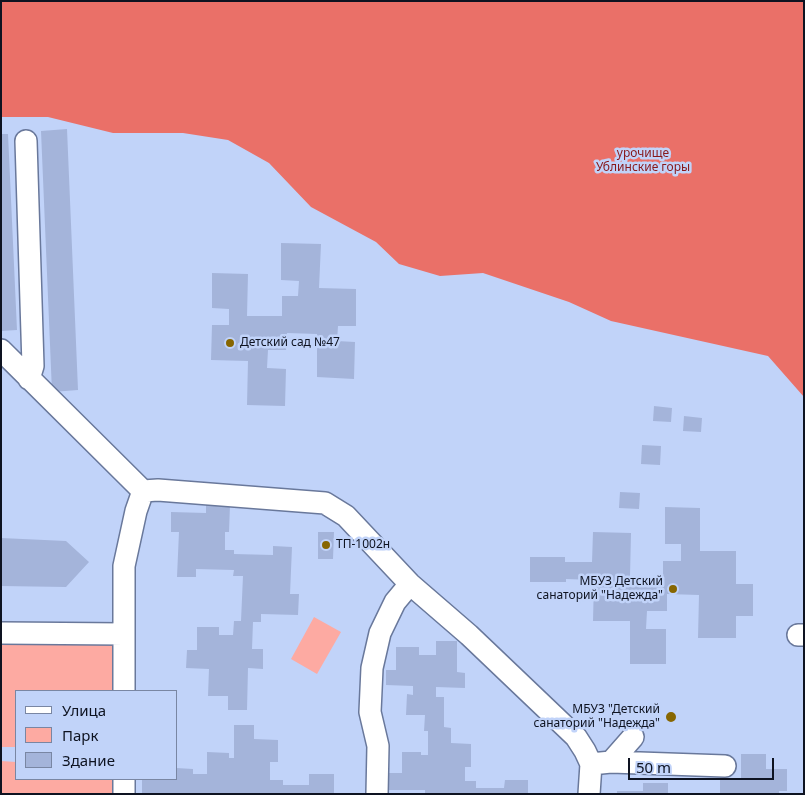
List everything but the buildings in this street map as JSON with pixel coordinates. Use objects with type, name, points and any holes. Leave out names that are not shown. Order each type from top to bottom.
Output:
[{"type":"lane","points":[[26,141],[32,366],[30,379]]},
{"type":"lane","points":[[1,350],[143,491],[322,495],[346,516],[410,584],[469,635],[576,737],[585,751],[601,763],[725,766]]},
{"type":"lane","points":[[124,690],[124,566],[136,511],[143,491]]},
{"type":"lane","points":[[376,794],[378,746],[370,712],[372,668],[380,633],[395,602],[410,584]]},
{"type":"lane","points":[[1,633],[124,634]]},
{"type":"lane","points":[[589,794],[601,763],[633,737]]},
{"type":"lane","points":[[124,780],[124,794]]},
{"type":"green space","name":"урочище Ублинские горы","points":[[1,1],[804,1],[804,397],[768,356],[611,321],[569,302],[483,273],[440,276],[399,264],[376,242],[311,207],[269,163],[228,140],[183,133],[113,133],[48,117],[1,117]]},
{"type":"green space","points":[[314,617],[341,632],[317,674],[291,659]]},
{"type":"green space","points":[[1,639],[108,639],[118,651],[117,690],[15,690],[15,747],[1,747]]},
{"type":"green space","points":[[1,761],[15,762],[15,780],[115,780],[115,794],[1,794]]},
{"type":"place","name":"Детский сад №47","points":[[230,343]]},
{"type":"place","name":"ТП-1002н","points":[[326,545]]},
{"type":"place","name":"МБУЗ Детский санаторий \"Надежда\"","points":[[673,589]]},
{"type":"place","name":"МБУЗ \"Детский санаторий \"Надежда\"","points":[[671,717]]}]
